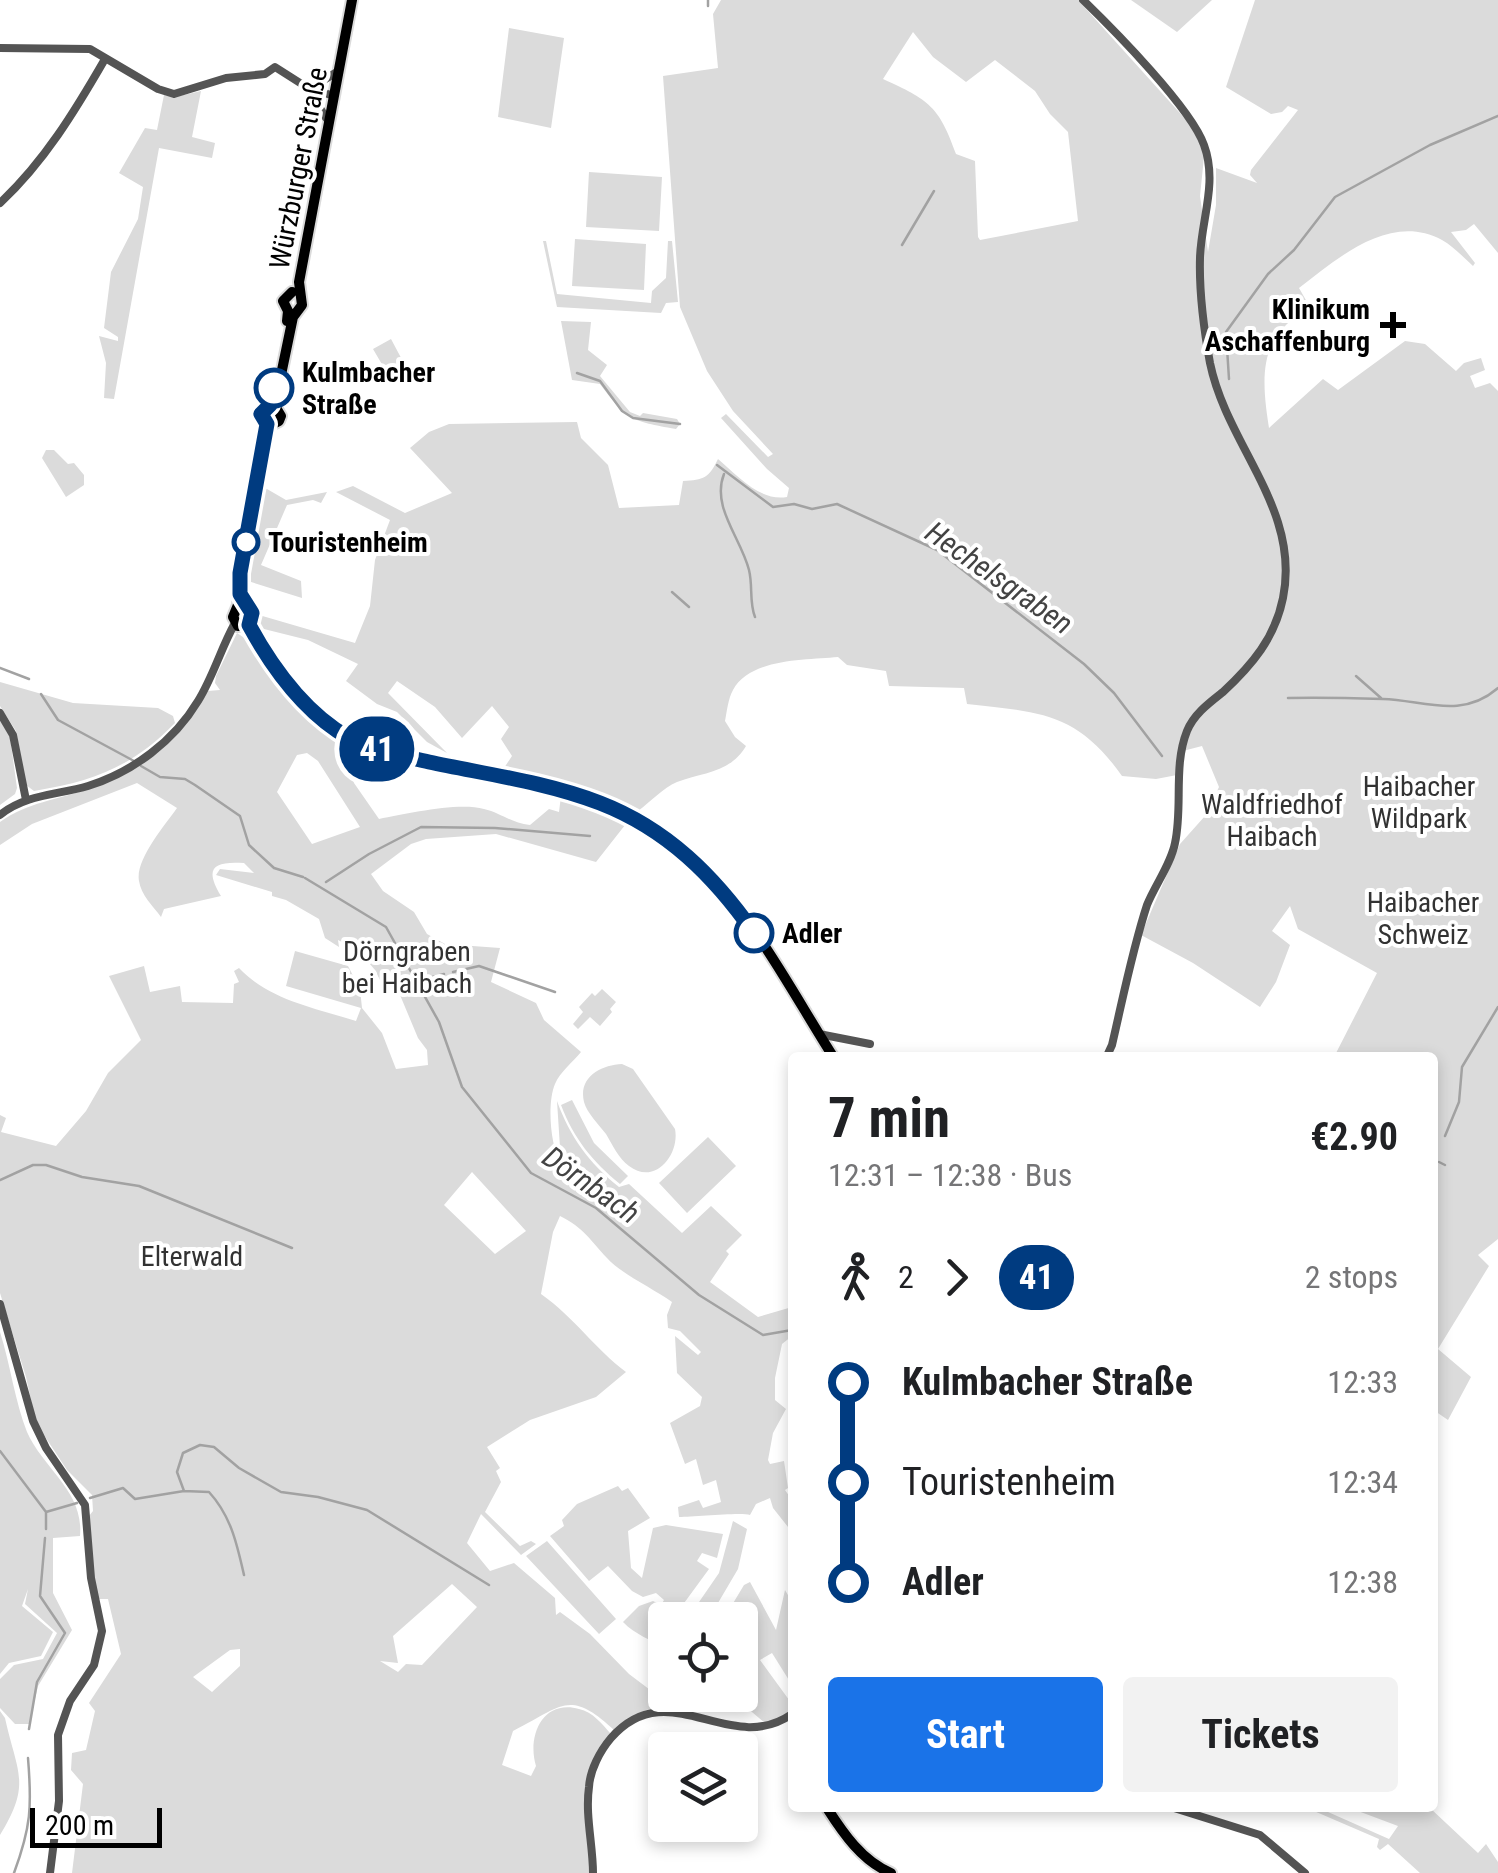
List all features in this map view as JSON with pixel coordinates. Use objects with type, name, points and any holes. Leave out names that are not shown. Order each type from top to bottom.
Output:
[{"type":"main road","name":"Würzburger Straße","points":[[295,294],[352,0]]},
{"type":"main road","name":"Würzburger Straße","points":[[242,610],[240,573],[269,425],[281,416],[273,406],[292,312],[302,305],[295,294],[326,118],[343,50]]},
{"type":"main road","points":[[242,628],[252,616],[242,610],[233,617],[242,628],[274,665],[309,708],[351,740],[382,751],[598,802],[673,843],[724,892],[830,1052]]},
{"type":"main road","points":[[829,1812],[859,1851],[890,1873]]},
{"type":"street","points":[[1084,0],[1192,122],[1206,148],[1210,190],[1200,254],[1211,366],[1269,496],[1286,555],[1284,594],[1276,624],[1261,652],[1195,716],[1183,746],[1175,846],[1139,930],[1109,1052]]},
{"type":"street","points":[[0,48],[90,49],[158,90],[174,94],[226,78],[265,74],[276,67],[308,88],[331,95]]},
{"type":"street","points":[[0,203],[28,176],[67,124],[105,59]]},
{"type":"street","points":[[308,88],[326,82],[337,72]]},
{"type":"street","points":[[308,88],[326,118]]},
{"type":"street","points":[[0,815],[26,800],[85,787],[130,768],[147,756],[180,725],[242,628]]},
{"type":"street","points":[[0,713],[13,735],[26,800]]},
{"type":"street","points":[[818,1034],[870,1044]]},
{"type":"street","points":[[830,1052],[841,1039]]},
{"type":"street","points":[[0,1304],[33,1422],[85,1505],[91,1578],[102,1632],[94,1665],[70,1701],[58,1735],[59,1801],[50,1873]]},
{"type":"street","points":[[593,1873],[590,1778],[607,1743],[630,1722],[650,1712],[665,1711],[734,1726],[766,1728],[788,1716]]},
{"type":"street","points":[[1188,1812],[1260,1835],[1305,1873]]},
{"type":"green space","points":[[721,0],[1078,0],[1188,122],[1202,146],[1200,196],[1208,252],[1216,205],[1216,168],[1257,183],[1250,175],[1251,170],[1298,110],[1288,106],[1271,114],[1226,87],[1255,0],[1498,0],[1498,253],[1474,224],[1466,230],[1451,232],[1475,263],[1473,266],[1446,242],[1423,233],[1403,231],[1384,235],[1348,252],[1299,288],[1307,302],[1275,339],[1264,383],[1269,428],[1323,379],[1338,390],[1405,341],[1425,344],[1456,371],[1464,363],[1481,358],[1485,370],[1470,376],[1475,388],[1490,383],[1498,391],[1498,1239],[1478,1255],[1489,1266],[1438,1349],[1438,1052],[1337,1052],[1377,973],[1298,929],[1290,906],[1272,931],[1290,945],[1276,982],[1260,1007],[1141,935],[1180,844],[1205,816],[1219,787],[1202,746],[1179,752],[1177,775],[1156,779],[1122,776],[1089,739],[1055,719],[967,704],[964,688],[889,686],[886,671],[847,665],[838,657],[796,660],[752,672],[733,690],[725,721],[746,746],[740,755],[724,767],[677,782],[638,811],[504,768],[512,756],[501,739],[509,727],[492,706],[462,738],[435,707],[397,681],[388,693],[447,753],[427,742],[397,712],[377,704],[346,681],[358,664],[308,640],[260,628],[259,615],[355,643],[370,606],[375,560],[390,520],[336,492],[353,486],[405,513],[452,493],[410,448],[429,432],[449,424],[577,422],[581,438],[608,465],[619,508],[679,505],[683,481],[705,477],[718,459],[758,491],[787,497],[789,488],[721,418],[726,414],[768,457],[773,454],[733,411],[707,371],[680,307],[663,76],[718,68],[713,14]],"holes":[[[913,32],[933,57],[966,82],[995,60],[1035,91],[1068,132],[1078,221],[980,240],[975,161],[956,154],[944,125],[930,106],[883,79]]]},
{"type":"green space","points":[[1131,0],[1212,0],[1177,32]]},
{"type":"green space","points":[[509,28],[564,38],[551,128],[498,117]]},
{"type":"green space","points":[[201,91],[192,137],[215,143],[212,158],[159,148],[114,399],[104,398],[106,363],[99,336],[118,341],[104,328],[111,272],[138,219],[143,187],[119,173],[145,128],[157,130],[164,95],[175,97]]},
{"type":"green space","points":[[589,172],[662,177],[659,231],[586,227]]},
{"type":"green space","points":[[575,239],[646,244],[644,290],[572,286]]},
{"type":"green space","points":[[543,241],[557,294],[651,303],[652,291],[666,278],[668,241],[672,241],[678,302],[666,303],[661,313],[557,307]]},
{"type":"green space","points":[[561,321],[591,322],[588,350],[607,365],[600,376],[630,412],[677,419],[680,424],[676,429],[631,417],[600,384],[572,380]]},
{"type":"green space","points":[[391,339],[407,369],[390,378],[373,349]]},
{"type":"green space","points":[[46,450],[54,450],[68,464],[74,463],[84,475],[84,485],[66,497],[42,458]]},
{"type":"green space","points":[[263,490],[286,500],[327,492],[321,503],[313,500],[287,505],[261,565],[301,581],[302,598],[248,581]]},
{"type":"green space","points":[[237,633],[255,645],[301,706],[343,744],[354,783],[379,819],[473,807],[530,825],[549,809],[559,812],[561,796],[629,820],[596,862],[496,834],[426,839],[411,844],[371,874],[383,891],[414,912],[427,934],[445,944],[500,948],[491,982],[536,1003],[544,1020],[581,1052],[560,1075],[553,1092],[552,1136],[561,1163],[557,1101],[574,1138],[598,1168],[619,1187],[629,1184],[682,1233],[711,1206],[742,1235],[726,1251],[729,1254],[710,1282],[758,1317],[788,1308],[788,1339],[782,1344],[775,1378],[775,1400],[786,1409],[773,1433],[768,1460],[770,1464],[784,1461],[788,1527],[770,1498],[756,1504],[750,1515],[679,1517],[678,1507],[699,1500],[703,1508],[721,1502],[716,1480],[703,1485],[696,1459],[685,1464],[670,1423],[700,1406],[702,1397],[677,1373],[675,1336],[698,1355],[701,1352],[680,1331],[668,1328],[672,1302],[613,1264],[586,1235],[560,1216],[553,1232],[541,1294],[626,1372],[596,1397],[530,1420],[487,1447],[500,1468],[496,1471],[501,1482],[485,1512],[520,1546],[531,1541],[536,1544],[521,1555],[481,1514],[467,1543],[490,1571],[514,1563],[555,1598],[556,1615],[560,1612],[590,1634],[648,1688],[648,1710],[615,1731],[587,1709],[566,1705],[555,1709],[513,1731],[502,1765],[531,1776],[536,1766],[536,1733],[540,1723],[555,1710],[566,1707],[584,1711],[611,1734],[590,1769],[591,1873],[72,1873],[83,1784],[71,1770],[72,1753],[86,1750],[95,1711],[89,1703],[121,1654],[108,1599],[96,1599],[89,1516],[93,1511],[92,1495],[67,1470],[36,1423],[0,1293],[0,1115],[6,1118],[1,1132],[56,1146],[86,1111],[108,1073],[141,1040],[109,976],[144,966],[150,992],[180,986],[182,1002],[233,1003],[234,984],[239,982],[234,971],[239,968],[278,995],[356,1021],[361,1008],[286,986],[295,951],[348,966],[360,989],[362,1008],[382,1033],[396,1069],[428,1065],[427,1050],[400,995],[382,984],[358,950],[338,940],[339,947],[325,938],[319,919],[272,896],[272,892],[216,875],[220,869],[254,873],[244,863],[225,863],[214,868],[213,879],[221,896],[164,909],[161,917],[142,891],[139,873],[152,843],[177,808],[137,783],[32,824],[0,845],[0,822],[32,806],[107,781],[142,762],[171,738],[208,691],[220,690],[216,676]],"holes":[[[307,753],[318,761],[360,827],[312,844],[277,792],[297,755]],[[472,1172],[526,1231],[495,1254],[444,1205]],[[452,1584],[477,1607],[422,1665],[406,1664],[398,1672],[380,1661],[398,1663],[393,1636]],[[240,1649],[240,1666],[212,1692],[193,1677],[230,1650]]]},
{"type":"green space","points":[[0,682],[73,703],[158,708],[173,716],[175,723],[143,751],[111,770],[34,791],[26,785],[16,731],[0,706]]},
{"type":"green space","points":[[0,720],[10,737],[17,788],[0,805]]},
{"type":"green space","points":[[602,989],[616,1002],[612,1012],[600,1026],[590,1017],[578,1029],[573,1024],[583,1012],[579,1007],[592,993],[595,996]]},
{"type":"green space","points":[[622,1064],[633,1069],[675,1129],[674,1148],[656,1170],[639,1171],[629,1166],[584,1102],[584,1086],[593,1074]]},
{"type":"green space","points":[[572,1100],[594,1143],[628,1176],[620,1184],[578,1139],[561,1105]]},
{"type":"green space","points":[[708,1137],[736,1166],[687,1213],[659,1183]]},
{"type":"green space","points":[[0,1332],[27,1432],[69,1493],[80,1520],[80,1536],[53,1538],[53,1593],[72,1630],[38,1686],[29,1724],[15,1724],[0,1708],[0,1679],[14,1665],[43,1659],[57,1633],[25,1604],[28,1589],[22,1606],[53,1632],[41,1656],[9,1663],[0,1674]]},
{"type":"green space","points":[[1438,1349],[1471,1377],[1448,1420],[1438,1413]]},
{"type":"green space","points":[[618,1486],[622,1491],[628,1488],[650,1518],[628,1531],[631,1568],[642,1578],[653,1528],[666,1525],[723,1534],[717,1558],[702,1553],[697,1561],[709,1569],[685,1602],[663,1602],[656,1593],[643,1597],[608,1566],[589,1581],[550,1536],[564,1526],[562,1520],[577,1504]]},
{"type":"green space","points":[[733,1521],[747,1529],[738,1569],[719,1602],[699,1602],[719,1573]]},
{"type":"green space","points":[[547,1541],[616,1619],[599,1634],[526,1556]]},
{"type":"green space","points":[[750,1582],[776,1630],[785,1590],[788,1595],[788,1679],[772,1653],[760,1660],[788,1698],[788,1713],[777,1720],[765,1723],[752,1712],[758,1712],[758,1602],[734,1602]]},
{"type":"green space","points":[[648,1603],[648,1639],[623,1622]]},
{"type":"green space","points":[[0,1711],[17,1765],[19,1790],[0,1835]]},
{"type":"green space","points":[[1316,1812],[1328,1812],[1389,1839],[1398,1826],[1361,1812],[1434,1812],[1478,1853],[1486,1844],[1498,1862],[1498,1873],[1420,1873],[1388,1844],[1380,1850],[1379,1839]]},
{"type":"waterway","points":[[708,0],[708,6]]},
{"type":"waterway","points":[[1229,379],[1226,332],[1268,274],[1294,250],[1335,197],[1430,145],[1498,116]]},
{"type":"waterway","points":[[902,245],[934,191]]},
{"type":"waterway","points":[[577,373],[600,381],[622,411],[633,418],[680,424]]},
{"type":"waterway","name":"Hechelsgraben","points":[[717,465],[773,507],[794,504],[812,509],[837,504],[937,550],[1084,664],[1114,693],[1162,756]]},
{"type":"waterway","points":[[724,474],[721,498],[749,570],[755,617]]},
{"type":"waterway","points":[[672,592],[689,607]]},
{"type":"waterway","name":"Dörnbach","points":[[0,668],[29,679]]},
{"type":"waterway","points":[[1356,676],[1381,698]]},
{"type":"waterway","points":[[1288,698],[1383,699],[1456,706],[1484,698],[1498,688]]},
{"type":"waterway","name":"Dörnbach","points":[[41,694],[58,720],[134,761]]},
{"type":"waterway","name":"Dörnbach","points":[[141,766],[160,777],[185,779],[195,785],[240,816],[249,845],[274,868],[303,877]]},
{"type":"waterway","points":[[326,882],[421,827],[590,836]]},
{"type":"waterway","name":"Dörnbach","points":[[305,878],[386,927],[439,1022],[462,1087],[531,1173],[596,1208],[699,1295],[763,1335],[788,1331]]},
{"type":"waterway","points":[[453,972],[479,966],[555,992]]},
{"type":"waterway","points":[[417,981],[444,974]]},
{"type":"waterway","points":[[1445,1136],[1459,1102],[1462,1067],[1498,1007]]},
{"type":"waterway","points":[[1439,1162],[1445,1165]]},
{"type":"waterway","points":[[0,1180],[33,1165],[46,1165],[82,1177],[139,1186],[292,1248]]},
{"type":"waterway","points":[[90,1498],[123,1488],[135,1499],[184,1491],[177,1472],[183,1453],[200,1445],[214,1447],[239,1468],[281,1492],[367,1510],[489,1585]]},
{"type":"waterway","points":[[0,1451],[46,1512],[46,1529]]},
{"type":"waterway","points":[[184,1491],[209,1492],[217,1501],[232,1531],[244,1575]]},
{"type":"waterway","points":[[46,1512],[77,1503]]},
{"type":"waterway","points":[[29,1729],[37,1682],[65,1633],[40,1596],[45,1538]]},
{"type":"waterway","points":[[14,1873],[29,1817],[28,1758]]},
{"type":"bus line","name":"41","points":[[274,388],[270,405],[261,414],[267,424],[240,573],[240,594],[252,613],[249,625],[253,633],[309,708],[351,740],[368,746],[556,790],[598,802],[632,818],[676,846],[709,874],[754,933]]},
{"type":"place","name":"Klinikum Aschaffenburg","points":[[1393,325]]},
{"type":"place","name":"Kulmbacher Straße","points":[[274,388]]},
{"type":"place","name":"Touristenheim","points":[[246,542]]},
{"type":"place","name":"Adler","points":[[754,933]]},
{"type":"park label","name":"Haibacher Wildpark","points":[[1419,802]]},
{"type":"park label","name":"Waldfriedhof Haibach","points":[[1272,820]]},
{"type":"park label","name":"Haibacher Schweiz","points":[[1423,918]]},
{"type":"park label","name":"Dörngraben bei Haibach","points":[[407,967]]},
{"type":"park label","name":"Elterwald","points":[[192,1256]]}]
